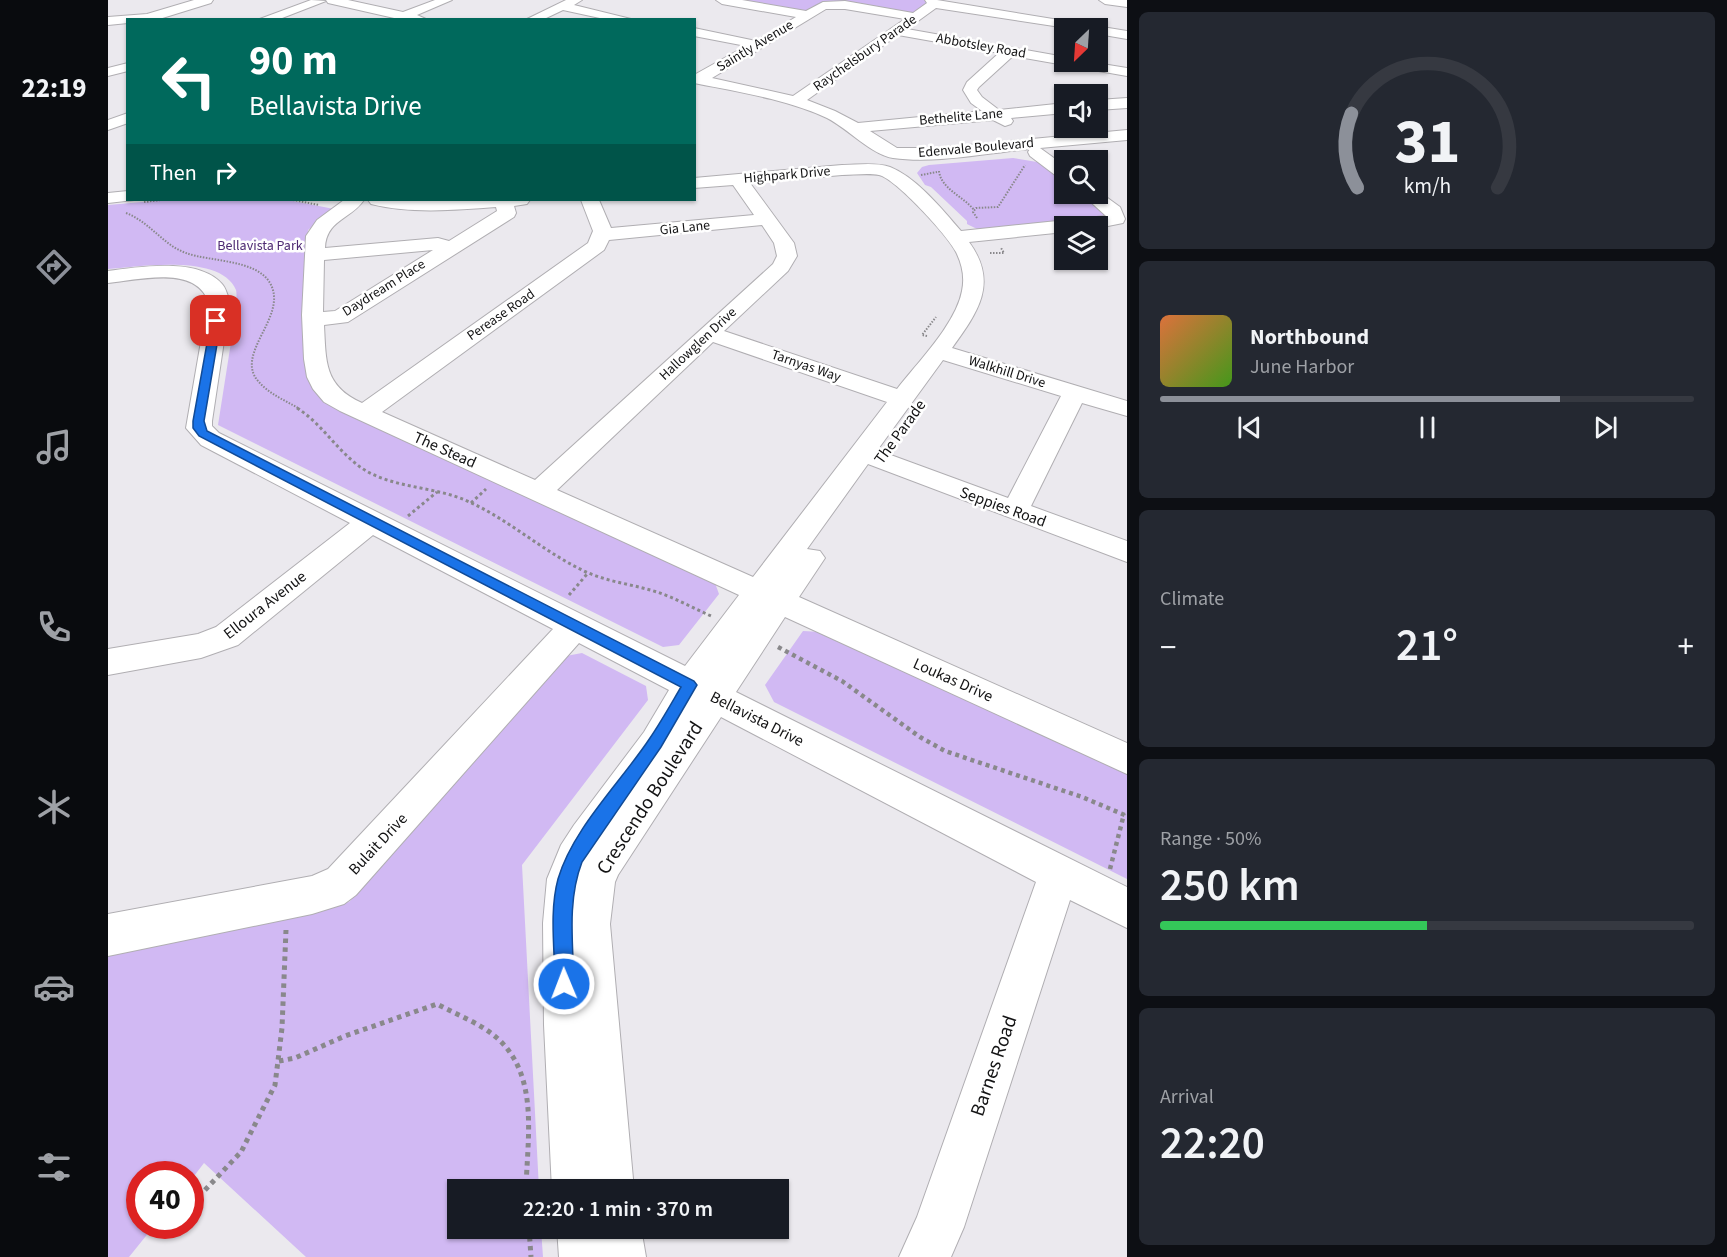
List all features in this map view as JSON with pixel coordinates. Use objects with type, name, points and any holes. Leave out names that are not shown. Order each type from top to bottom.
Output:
[{"type":"street","points":[[148,18],[207,0]]},
{"type":"street","points":[[268,18],[318,0],[400,18],[446,0]]},
{"type":"street","points":[[332,0],[400,18]]},
{"type":"street","points":[[536,18],[587,0]]},
{"type":"street","points":[[722,0],[807,15]]},
{"type":"street","points":[[1105,0],[1127,3]]},
{"type":"street","points":[[932,2],[959,3],[994,13],[1054,23]]},
{"type":"street","name":"Raychelsbury Parade","points":[[795,102],[897,31],[932,2]]},
{"type":"street","name":"Saintly Avenue","points":[[696,80],[823,6],[834,4],[916,17]]},
{"type":"street","points":[[546,18],[569,5],[621,18]]},
{"type":"street","points":[[110,20],[117,9]]},
{"type":"street","points":[[968,34],[994,13]]},
{"type":"street","points":[[110,20],[126,19]]},
{"type":"street","name":"Abbotsley Road","points":[[897,31],[968,34],[1010,51],[1054,59]]},
{"type":"street","points":[[696,32],[758,45]]},
{"type":"street","points":[[1108,32],[1127,35]]},
{"type":"street","points":[[1010,51],[972,85],[970,90],[976,100],[996,114],[1054,164]]},
{"type":"street","name":"Abbotsley Road","points":[[1090,72],[1126,89]]},
{"type":"street","points":[[696,80],[795,102],[829,114],[857,128],[876,143],[895,153]]},
{"type":"street","points":[[696,80],[817,114],[838,124],[861,141],[867,155]]},
{"type":"street","points":[[1108,99],[1126,89]]},
{"type":"street","name":"Bethelite Lane","points":[[857,128],[1054,109]]},
{"type":"street","points":[[108,125],[126,119]]},
{"type":"street","name":"Edenvale Boulevard","points":[[882,170],[901,171],[938,160],[1127,135]]},
{"type":"street","name":"Edenvale Boulevard","points":[[867,155],[1127,144]]},
{"type":"street","name":"The Parade","points":[[703,691],[740,657],[769,597],[902,399],[984,311],[989,294],[989,274],[986,263],[911,169],[907,157],[895,153]]},
{"type":"street","name":"The Parade","points":[[867,155],[864,162],[867,165],[900,179],[964,237]]},
{"type":"street","name":"Highpark Drive","points":[[696,175],[841,162],[867,155]]},
{"type":"street","name":"Highpark Drive","points":[[696,183],[842,170],[882,170]]},
{"type":"street","name":"Hallowglen Drive","points":[[538,492],[710,334],[785,261],[787,249],[784,243],[738,179]]},
{"type":"street","points":[[108,190],[126,188]]},
{"type":"street","points":[[108,198],[126,195]]},
{"type":"street","name":"The Stead","points":[[354,201],[320,228],[316,236],[313,319],[317,368],[323,387],[333,396],[364,413],[769,597]]},
{"type":"street","points":[[385,201],[427,206],[498,201]]},
{"type":"street","name":"Daydream Place","points":[[313,319],[340,316],[507,213],[512,201]]},
{"type":"street","points":[[591,201],[602,226],[602,235]]},
{"type":"street","points":[[964,237],[1106,222],[1116,219],[1113,211],[1104,204]]},
{"type":"street","name":"Gia Lane","points":[[602,235],[768,219]]},
{"type":"street","name":"Perease Road","points":[[364,413],[591,252],[602,235]]},
{"type":"street","name":"Daydream Place","points":[[315,255],[438,244],[451,246]]},
{"type":"street","name":"Bellavista Drive","points":[[108,277],[175,272],[200,277],[215,287],[219,301],[199,428],[210,439],[1115,902]]},
{"type":"street","name":"Tarnyas Way","points":[[710,334],[902,399]]},
{"type":"street","name":"The Parade","points":[[769,597],[879,460],[946,353]]},
{"type":"street","name":"Walkhill Drive","points":[[946,353],[1127,410]]},
{"type":"street","points":[[1015,511],[1075,393]]},
{"type":"street","name":"Seppies Road","points":[[879,460],[1127,552]]},
{"type":"street","name":"Elloura Avenue","points":[[108,662],[201,646],[227,636],[380,526]]},
{"type":"street","name":"Loukas Drive","points":[[769,597],[1127,759]]},
{"type":"street","name":"Bulait Drive","points":[[108,934],[321,892],[342,882],[576,626]]},
{"type":"street","name":"Crescendo Boulevard","points":[[576,1179],[566,1025],[563,923],[567,879],[575,858],[587,837],[656,743],[703,691]]},
{"type":"street","name":"Crescendo Boulevard","points":[[609,1179],[591,924],[595,882],[604,862],[703,691]]},
{"type":"street","name":"Barnes Road","points":[[925,1257],[939,1227],[1059,873]]},
{"type":"street","points":[[583,1239],[585,1257]]},
{"type":"street","points":[[618,1239],[621,1257]]},
{"type":"path","points":[[911,169],[945,170]]},
{"type":"path","points":[[380,526],[437,491]]},
{"type":"path","points":[[1115,902],[1124,814]]},
{"type":"path","points":[[205,1190],[241,1152],[275,1085],[279,1061],[287,899]]},
{"type":"path","points":[[279,1061],[295,1058],[356,1032],[437,1004],[499,1039],[518,1065],[528,1099],[526,1179]]},
{"type":"path","points":[[530,1239],[531,1257]]},
{"type":"green space","points":[[727,0],[926,0],[929,2],[914,14],[836,2],[821,3],[801,13]]},
{"type":"green space","points":[[1013,158],[1043,163],[1054,172],[1054,204],[1097,204],[1108,215],[1054,216],[1054,222],[977,229],[967,224],[967,221],[931,187],[925,185],[917,173],[922,167]]},
{"type":"green space","name":"Bellavista Park","points":[[154,201],[293,201],[334,209],[308,230],[304,290],[305,359],[315,391],[324,401],[336,409],[715,583],[719,594],[679,645],[663,647],[218,425],[237,304],[236,290],[227,278],[214,271],[197,267],[158,265],[108,269],[108,205]]},
{"type":"green space","points":[[803,631],[821,632],[1127,772],[1127,879],[774,702],[765,685]]},
{"type":"green space","points":[[582,653],[646,686],[648,700],[522,865],[538,1179],[447,1179],[447,1239],[542,1239],[543,1257],[306,1257],[204,1161],[126,1161],[126,1239],[144,1239],[129,1257],[108,1257],[108,950],[349,902],[566,656]]},
{"type":"route","points":[[216,321],[199,421],[199,428],[203,434],[689,685],[656,743],[587,837],[575,858],[567,879],[563,902],[564,984]]}]
